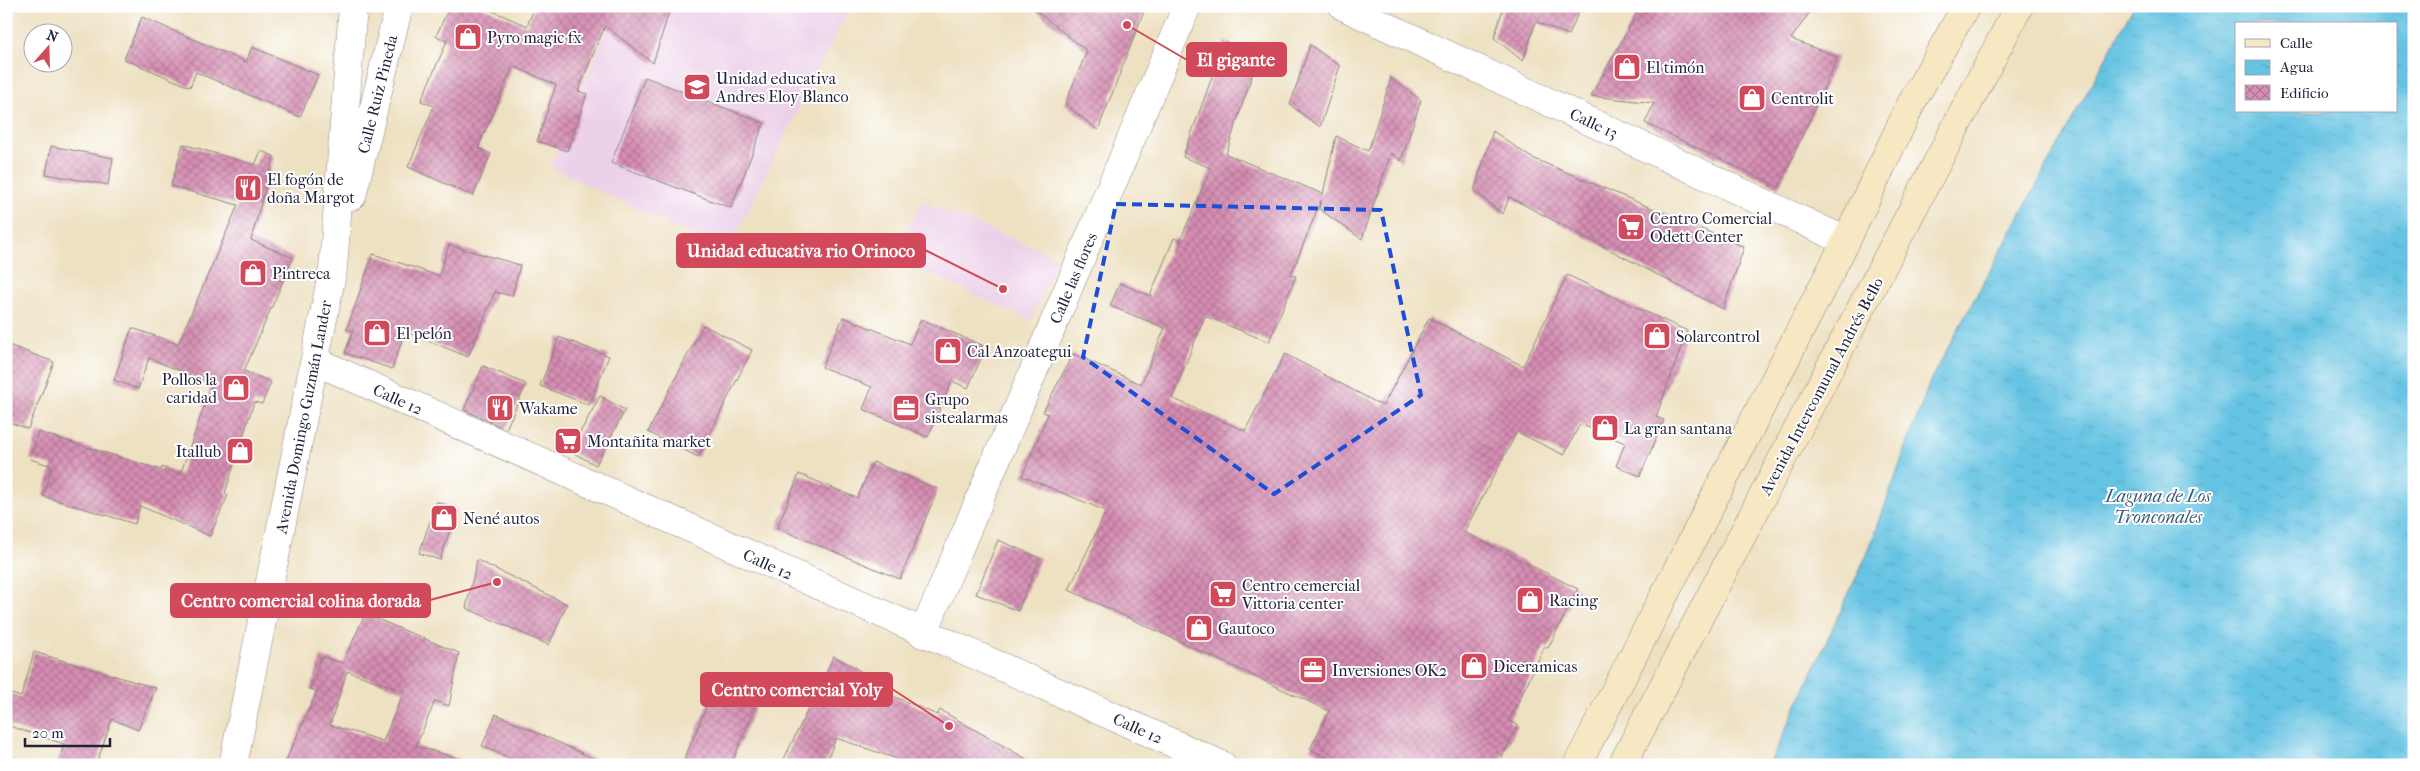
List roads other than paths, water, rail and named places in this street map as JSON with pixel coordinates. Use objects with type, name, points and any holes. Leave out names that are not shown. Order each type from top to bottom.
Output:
[{"type":"main road","points":[[1576,765],[1846,241],[1912,102],[1966,6]]},
{"type":"main road","name":"Avenida Intercomunal Andrés Bello","points":[[1622,765],[2019,6]]},
{"type":"street","name":"Avenida Domingo Guzmán Lander","points":[[233,765],[333,269],[353,6]]},
{"type":"street","name":"Calle Ruiz Pineda","points":[[333,269],[400,6]]},
{"type":"street","name":"Calle las flores","points":[[923,634],[1187,6]]},
{"type":"street","name":"Calle 13","points":[[1342,6],[1846,241]]},
{"type":"street","name":"Calle 12","points":[[315,362],[923,634],[1222,765]]},
{"type":"water","name":"Laguna de Los Tronconales","points":[[2134,6],[2414,6],[2414,765],[1769,765],[1868,552],[1931,379]]},
{"type":"place","name":"El gigante","points":[[1127,25]]},
{"type":"place","name":"Pyro magic fx","points":[[468,37]]},
{"type":"place","name":"El timón","points":[[1627,67]]},
{"type":"place","name":"Unidad educativa Andres Eloy Blanco","points":[[697,87]]},
{"type":"place","name":"Centrolit","points":[[1752,98]]},
{"type":"place","name":"El fogón de doña Margot","points":[[248,188]]},
{"type":"place","name":"Centro Comercial Odett Center","points":[[1631,227]]},
{"type":"place","name":"Pintreca","points":[[253,273]]},
{"type":"place","name":"Unidad educativa rio Orinoco","points":[[1003,289]]},
{"type":"place","name":"El pelón","points":[[377,333]]},
{"type":"place","name":"Solarcontrol","points":[[1657,336]]},
{"type":"place","name":"Cal Anzoategui","points":[[948,351]]},
{"type":"place","name":"Pollos la caridad","points":[[236,388]]},
{"type":"place","name":"Wakame","points":[[500,408]]},
{"type":"place","name":"Grupo sistealarmas","points":[[906,408]]},
{"type":"place","name":"La gran santana","points":[[1605,428]]},
{"type":"place","name":"Montañita market","points":[[568,441]]},
{"type":"place","name":"Itallub","points":[[240,451]]},
{"type":"place","name":"Nené autos","points":[[444,518]]},
{"type":"place","name":"Centro comercial colina dorada","points":[[497,582]]},
{"type":"place","name":"Centro cemercial Vittoria center","points":[[1223,594]]},
{"type":"place","name":"Racing","points":[[1530,600]]},
{"type":"place","name":"Gautoco","points":[[1199,628]]},
{"type":"place","name":"Diceramicas","points":[[1474,666]]},
{"type":"place","name":"Inversiones OK2","points":[[1313,670]]},
{"type":"place","name":"Centro comercial Yoly","points":[[949,726]]}]
